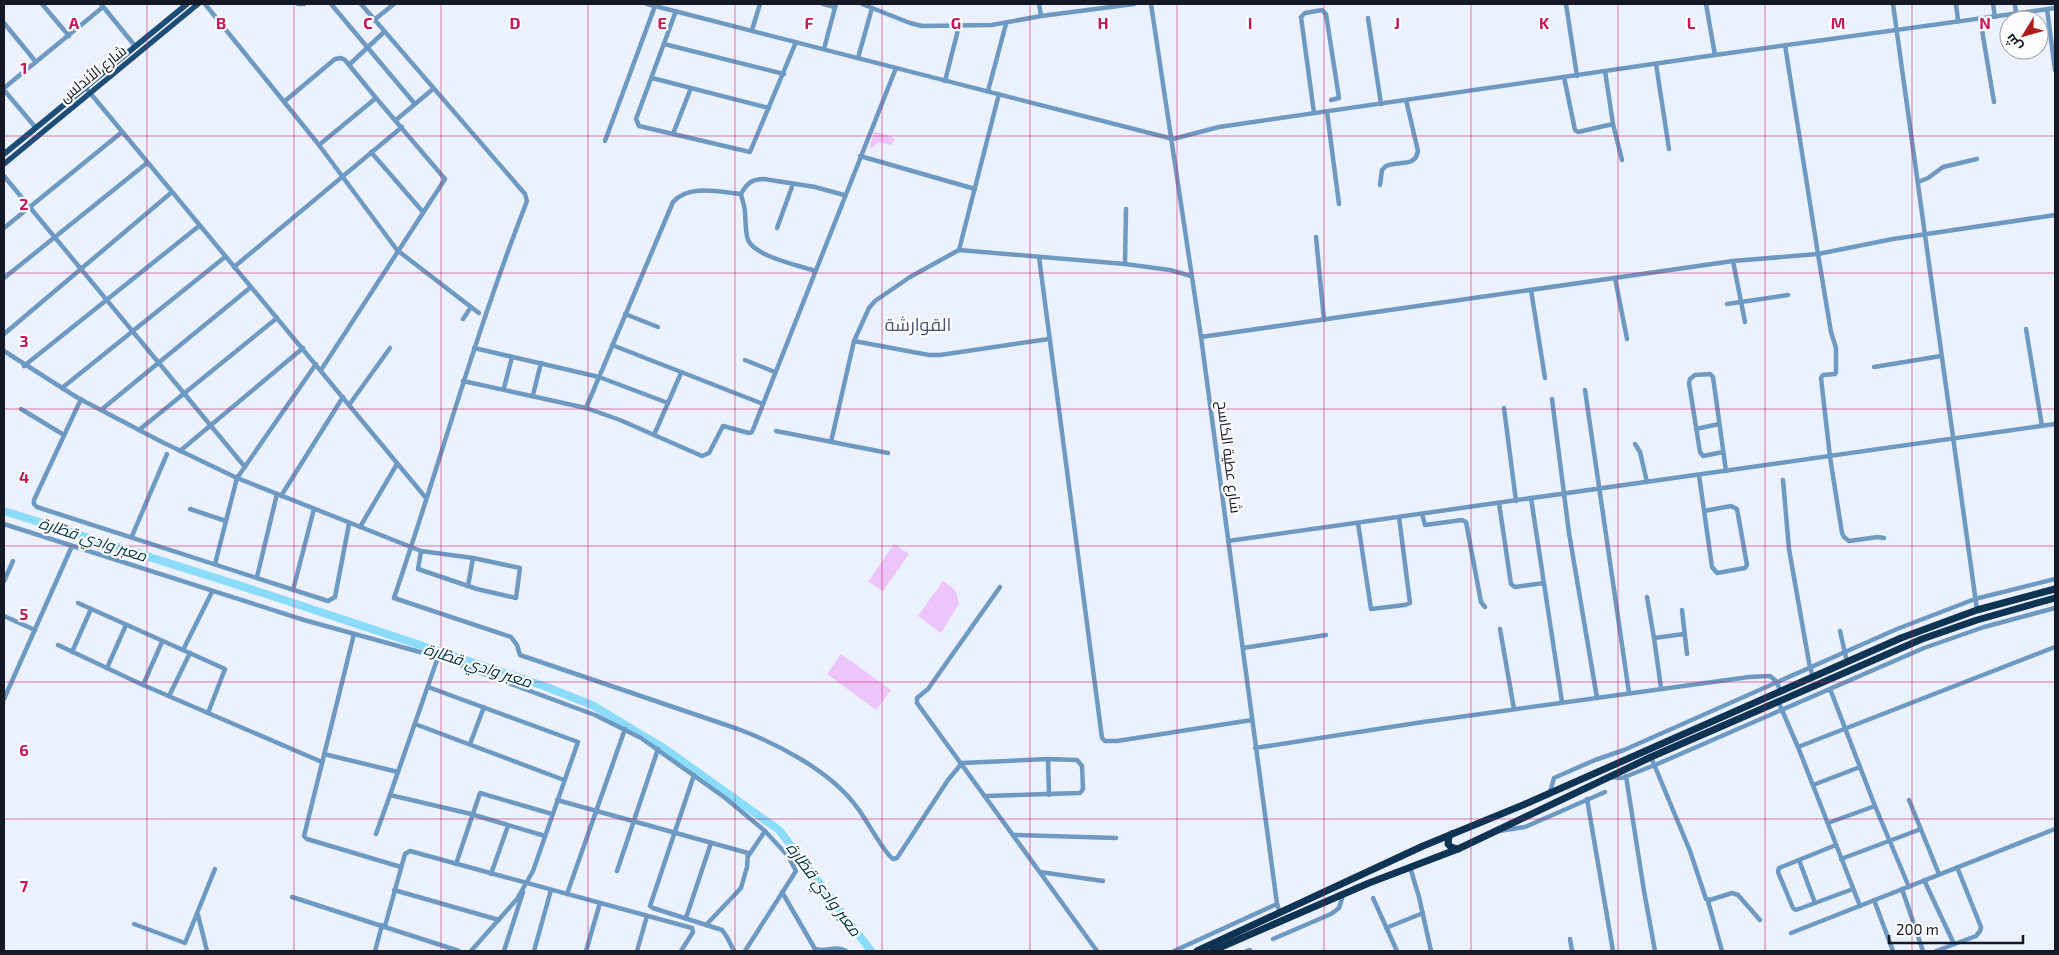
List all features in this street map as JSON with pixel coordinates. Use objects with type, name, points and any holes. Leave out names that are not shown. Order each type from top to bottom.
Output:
[{"type":"highway","points":[[1213,947],[1423,846],[1877,648],[1977,610],[2055,589]]},
{"type":"highway","points":[[1197,951],[1213,947],[1458,849],[1652,757],[1848,670],[1940,632],[2055,598]]},
{"type":"highway","points":[[1452,834],[1449,836],[1448,844],[1458,849]]},
{"type":"highway","points":[[1423,846],[1430,845],[1434,849],[1431,860]]},
{"type":"main road","name":"شارع الأندلس","points":[[4,154],[187,4]]},
{"type":"main road","name":"شارع الأندلس","points":[[4,164],[198,4]]},
{"type":"street","points":[[42,4],[69,36]]},
{"type":"street","points":[[205,4],[285,101],[397,250],[479,313]]},
{"type":"street","points":[[298,4],[304,4]]},
{"type":"street","points":[[331,4],[415,104]]},
{"type":"street","points":[[361,4],[525,194],[527,201],[498,274],[394,598],[511,637],[517,645],[520,655],[758,736],[783,749],[844,790],[893,859],[897,858],[948,780],[962,764],[1048,759],[1077,760],[1081,762],[1083,789],[1079,794],[986,796]]},
{"type":"street","points":[[374,20],[394,4]]},
{"type":"street","points":[[647,4],[1172,139],[1220,127],[1314,113],[1896,29],[1999,16]]},
{"type":"street","points":[[752,30],[760,4]]},
{"type":"street","points":[[823,4],[835,5],[824,49]]},
{"type":"street","points":[[862,4],[922,26],[1006,24],[1041,16],[1134,4]]},
{"type":"street","points":[[1040,4],[1041,16]]},
{"type":"street","name":"شارع عطية الكاسح","points":[[1151,4],[1201,338],[1255,748],[1280,914]]},
{"type":"street","points":[[1566,4],[1577,76]]},
{"type":"street","points":[[1706,4],[1715,55]]},
{"type":"street","points":[[1893,4],[1977,610]]},
{"type":"street","points":[[1956,4],[1958,21]]},
{"type":"street","points":[[1993,4],[1995,17]]},
{"type":"street","points":[[36,128],[4,90],[69,36],[102,5],[135,46]]},
{"type":"street","points":[[605,141],[655,6]]},
{"type":"street","points":[[858,58],[872,8]]},
{"type":"street","points":[[2041,10],[2055,8]]},
{"type":"street","points":[[2047,9],[2055,70]]},
{"type":"street","points":[[1314,113],[1301,17],[1305,13],[1322,10],[1326,14],[1339,98],[1331,100]]},
{"type":"street","points":[[676,11],[636,122],[640,126],[749,153],[752,150],[796,42]]},
{"type":"street","points":[[1368,18],[1381,104]]},
{"type":"street","points":[[1980,18],[1994,102]]},
{"type":"street","points":[[4,23],[36,62]]},
{"type":"street","points":[[988,92],[1006,24]]},
{"type":"street","points":[[945,81],[959,26]]},
{"type":"street","points":[[349,65],[384,32]]},
{"type":"street","points":[[664,44],[784,74]]},
{"type":"street","points":[[1785,46],[1831,332],[1836,348],[1836,372],[1823,375],[1821,378],[1830,457],[1844,537],[1849,541],[1878,537],[1884,538]]},
{"type":"street","points":[[285,101],[335,59],[341,58],[349,65],[445,179],[397,250],[321,370]]},
{"type":"street","points":[[1656,64],[1669,149]]},
{"type":"street","points":[[463,380],[586,408],[620,420],[702,456],[706,456],[709,453],[723,426],[749,433],[752,432],[844,195],[896,68]]},
{"type":"street","points":[[1605,72],[1613,124],[1622,160]]},
{"type":"street","points":[[1564,77],[1575,130],[1578,132],[1613,124]]},
{"type":"street","points":[[652,78],[769,108]]},
{"type":"street","points":[[86,88],[426,498]]},
{"type":"street","points":[[673,134],[691,88]]},
{"type":"street","points":[[396,120],[434,89]]},
{"type":"street","points":[[959,250],[1000,94]]},
{"type":"street","points":[[319,145],[376,98]]},
{"type":"street","points":[[1380,185],[1382,170],[1386,166],[1412,162],[1417,157],[1418,151],[1406,100]]},
{"type":"street","points":[[1327,112],[1339,204]]},
{"type":"street","points":[[234,267],[342,175],[402,127]]},
{"type":"street","points":[[4,228],[122,132]]},
{"type":"street","points":[[371,152],[423,212]]},
{"type":"street","points":[[860,156],[975,189]]},
{"type":"street","points":[[1918,182],[1928,178],[1943,167],[1977,159]]},
{"type":"street","points":[[4,278],[147,163]]},
{"type":"street","points":[[4,176],[245,467]]},
{"type":"street","points":[[815,271],[764,254],[753,246],[749,241],[746,230],[746,213],[741,194],[745,186],[756,179],[793,184],[844,195]]},
{"type":"street","points":[[777,228],[793,184]]},
{"type":"street","points":[[586,408],[676,198],[695,190],[741,194]]},
{"type":"street","points":[[4,334],[172,192]]},
{"type":"street","points":[[1125,264],[1126,209]]},
{"type":"street","points":[[1201,338],[1733,261],[1818,254],[1893,239],[2055,215]]},
{"type":"street","points":[[24,366],[200,226]]},
{"type":"street","points":[[1316,237],[1324,320]]},
{"type":"street","points":[[831,442],[854,341],[862,320],[875,301],[910,277],[959,250],[1125,264],[1170,270],[1191,276]]},
{"type":"street","points":[[62,388],[225,257]]},
{"type":"street","points":[[1039,257],[1102,738],[1105,741],[1117,741],[1252,720]]},
{"type":"street","points":[[1733,261],[1745,322]]},
{"type":"street","points":[[1615,278],[1626,340]]},
{"type":"street","points":[[101,410],[251,287]]},
{"type":"street","points":[[1531,290],[1545,378]]},
{"type":"street","points":[[1727,304],[1788,295]]},
{"type":"street","points":[[463,319],[471,307]]},
{"type":"street","points":[[626,314],[658,327]]},
{"type":"street","points":[[138,430],[277,318]]},
{"type":"street","points":[[2026,328],[2042,426]]},
{"type":"street","points":[[854,341],[929,355],[940,355],[1049,339]]},
{"type":"street","points":[[612,345],[681,374],[762,404]]},
{"type":"street","points":[[180,451],[303,348]]},
{"type":"street","points":[[349,405],[390,348]]},
{"type":"street","points":[[474,348],[599,376],[668,403]]},
{"type":"street","points":[[4,351],[24,366],[81,400],[138,430],[238,478],[314,510],[421,551],[473,558],[520,568],[516,598],[490,593],[418,569],[421,551]]},
{"type":"street","points":[[1874,367],[1941,356]]},
{"type":"street","points":[[504,388],[512,357]]},
{"type":"street","points":[[745,360],[775,372]]},
{"type":"street","points":[[215,564],[238,478],[316,364]]},
{"type":"street","points":[[533,395],[541,364]]},
{"type":"street","points":[[654,435],[681,374]]},
{"type":"street","points":[[1723,452],[1701,455],[1689,383],[1690,379],[1696,375],[1712,375],[1726,471]]},
{"type":"street","points":[[1585,390],[1628,693]]},
{"type":"street","points":[[257,577],[279,495],[343,396]]},
{"type":"street","points":[[1552,399],[1569,533],[1597,698]]},
{"type":"street","points":[[81,400],[34,504],[37,507],[102,529],[132,536],[328,601],[334,597],[349,524]]},
{"type":"street","points":[[1504,408],[1516,501]]},
{"type":"street","points":[[21,409],[64,435]]},
{"type":"street","points":[[1696,429],[1719,424]]},
{"type":"street","points":[[1228,541],[1953,440],[2055,424]]},
{"type":"street","points":[[776,431],[888,453]]},
{"type":"street","points":[[1635,444],[1640,452],[1647,482]]},
{"type":"street","points":[[132,536],[167,454]]},
{"type":"street","points":[[360,528],[397,464]]},
{"type":"street","points":[[1699,475],[1704,511],[1714,572],[1745,568],[1747,565],[1737,509],[1731,506],[1704,511]]},
{"type":"street","points":[[1783,480],[1789,549],[1813,676]]},
{"type":"street","points":[[1531,498],[1562,702]]},
{"type":"street","points":[[1499,503],[1511,584],[1515,587],[1544,583]]},
{"type":"street","points":[[190,509],[226,521]]},
{"type":"street","points":[[294,590],[314,510]]},
{"type":"street","points":[[1422,514],[1426,526],[1462,520],[1466,522],[1481,602],[1485,607]]},
{"type":"street","points":[[1358,523],[1371,609],[1405,605],[1410,603],[1398,517]]},
{"type":"street","points":[[4,524],[212,592],[438,657],[518,685],[595,715],[625,729],[658,749],[694,775],[765,831],[788,856],[796,871],[746,951]]},
{"type":"street","points":[[4,699],[72,546]]},
{"type":"street","points":[[468,586],[473,558]]},
{"type":"street","points":[[4,581],[13,561]]},
{"type":"street","points":[[1550,792],[1554,778],[1624,750],[1898,629],[1975,599],[2055,580]]},
{"type":"street","points":[[1000,587],[928,689],[916,700],[1097,951]]},
{"type":"street","points":[[183,650],[212,592]]},
{"type":"street","points":[[1647,596],[1661,688]]},
{"type":"street","points":[[78,603],[224,669],[208,713]]},
{"type":"street","points":[[1610,777],[1617,779],[1655,765],[1955,636],[2055,608]]},
{"type":"street","points":[[72,652],[91,609]]},
{"type":"street","points":[[1682,610],[1687,654]]},
{"type":"street","points":[[4,616],[34,630]]},
{"type":"street","points":[[107,668],[126,625]]},
{"type":"street","points":[[1898,629],[1901,638]]},
{"type":"street","points":[[1500,630],[1514,709]]},
{"type":"street","points":[[1840,631],[1847,662]]},
{"type":"street","points":[[354,634],[304,836],[400,867]]},
{"type":"street","points":[[1654,638],[1684,634]]},
{"type":"street","points":[[1243,648],[1326,635]]},
{"type":"street","points":[[1874,640],[1877,648]]},
{"type":"street","points":[[143,685],[162,642]]},
{"type":"street","points":[[58,645],[143,685],[322,762]]},
{"type":"street","points":[[1798,747],[2055,647]]},
{"type":"street","points":[[169,696],[190,653]]},
{"type":"street","points":[[376,834],[438,657]]},
{"type":"street","points":[[1848,670],[1851,680]]},
{"type":"street","points":[[1255,748],[1562,702],[1767,675],[1777,682],[1780,691]]},
{"type":"street","points":[[428,687],[578,742],[533,872],[516,899],[471,951]]},
{"type":"street","points":[[1830,689],[1874,806],[1908,887]]},
{"type":"street","points":[[1778,701],[1860,906]]},
{"type":"street","points":[[470,744],[484,707]]},
{"type":"street","points":[[415,724],[564,780]]},
{"type":"street","points":[[567,894],[625,729]]},
{"type":"street","points":[[617,871],[658,749]]},
{"type":"street","points":[[324,754],[398,772]]},
{"type":"street","points":[[1652,757],[1708,901],[1722,951]]},
{"type":"street","points":[[1048,759],[1049,795]]},
{"type":"street","points":[[1813,785],[1860,767]]},
{"type":"street","points":[[694,775],[650,901],[650,906],[706,924],[724,933],[734,951]]},
{"type":"street","points":[[1626,776],[1655,951]]},
{"type":"street","points":[[1495,831],[1525,826],[1605,792]]},
{"type":"street","points":[[456,864],[478,795],[483,793],[552,814]]},
{"type":"street","points":[[390,795],[471,814],[545,836]]},
{"type":"street","points":[[1587,799],[1613,951]]},
{"type":"street","points":[[557,800],[747,852],[749,855]]},
{"type":"street","points":[[1910,800],[1939,874]]},
{"type":"street","points":[[1828,824],[1874,806]]},
{"type":"street","points":[[491,874],[508,826]]},
{"type":"street","points":[[1842,858],[1921,829]]},
{"type":"street","points":[[1791,934],[2055,829]]},
{"type":"street","points":[[706,924],[741,888],[749,855],[765,831]]},
{"type":"street","points":[[1014,835],[1116,838]]},
{"type":"street","points":[[686,918],[711,843]]},
{"type":"street","points":[[1836,845],[1779,868],[1778,872],[1793,908],[1796,910],[1853,889]]},
{"type":"street","points":[[375,951],[404,854],[410,851],[692,928],[693,932],[681,951]]},
{"type":"street","points":[[1798,860],[1815,903]]},
{"type":"street","points":[[1410,867],[1431,951]]},
{"type":"street","points":[[1936,951],[1976,936],[1980,931],[1981,926],[1957,867]]},
{"type":"street","points":[[134,924],[185,943],[215,870]]},
{"type":"street","points":[[1040,872],[1103,881]]},
{"type":"street","points":[[1924,880],[1954,944]]},
{"type":"street","points":[[504,951],[526,884]]},
{"type":"street","points":[[1902,889],[1923,951]]},
{"type":"street","points":[[394,890],[499,920]]},
{"type":"street","points":[[534,951],[551,890]]},
{"type":"street","points":[[782,892],[815,949],[840,948],[846,951]]},
{"type":"street","points":[[1708,901],[1732,893],[1738,895],[1760,920]]},
{"type":"street","points":[[1273,939],[1331,914],[1339,908],[1343,895]]},
{"type":"street","points":[[292,897],[459,951]]},
{"type":"street","points":[[1374,898],[1396,951]]},
{"type":"street","points":[[1874,900],[1893,951]]},
{"type":"street","points":[[586,951],[600,903]]},
{"type":"street","points":[[1174,951],[1277,904]]},
{"type":"street","points":[[197,913],[206,951]]},
{"type":"street","points":[[1386,928],[1423,913]]},
{"type":"street","points":[[637,951],[647,916]]},
{"type":"street","points":[[1210,935],[1213,947]]},
{"type":"street","points":[[1570,939],[1572,951]]},
{"type":"shaded area","points":[[874,132],[888,135],[895,139],[891,145],[879,142],[871,149]]},
{"type":"shaded area","points":[[894,544],[909,554],[883,591],[868,582]]},
{"type":"shaded area","points":[[943,581],[956,591],[959,604],[941,633],[918,616]]},
{"type":"shaded area","points":[[841,654],[891,690],[876,710],[827,674]]},
{"type":"waterway","name":"معبر وادي قطّارة","points":[[4,511],[263,593],[544,686],[592,705],[665,749],[779,830],[871,951]]},
{"type":"district","name":"القوارشة","points":[[918,325]]}]
